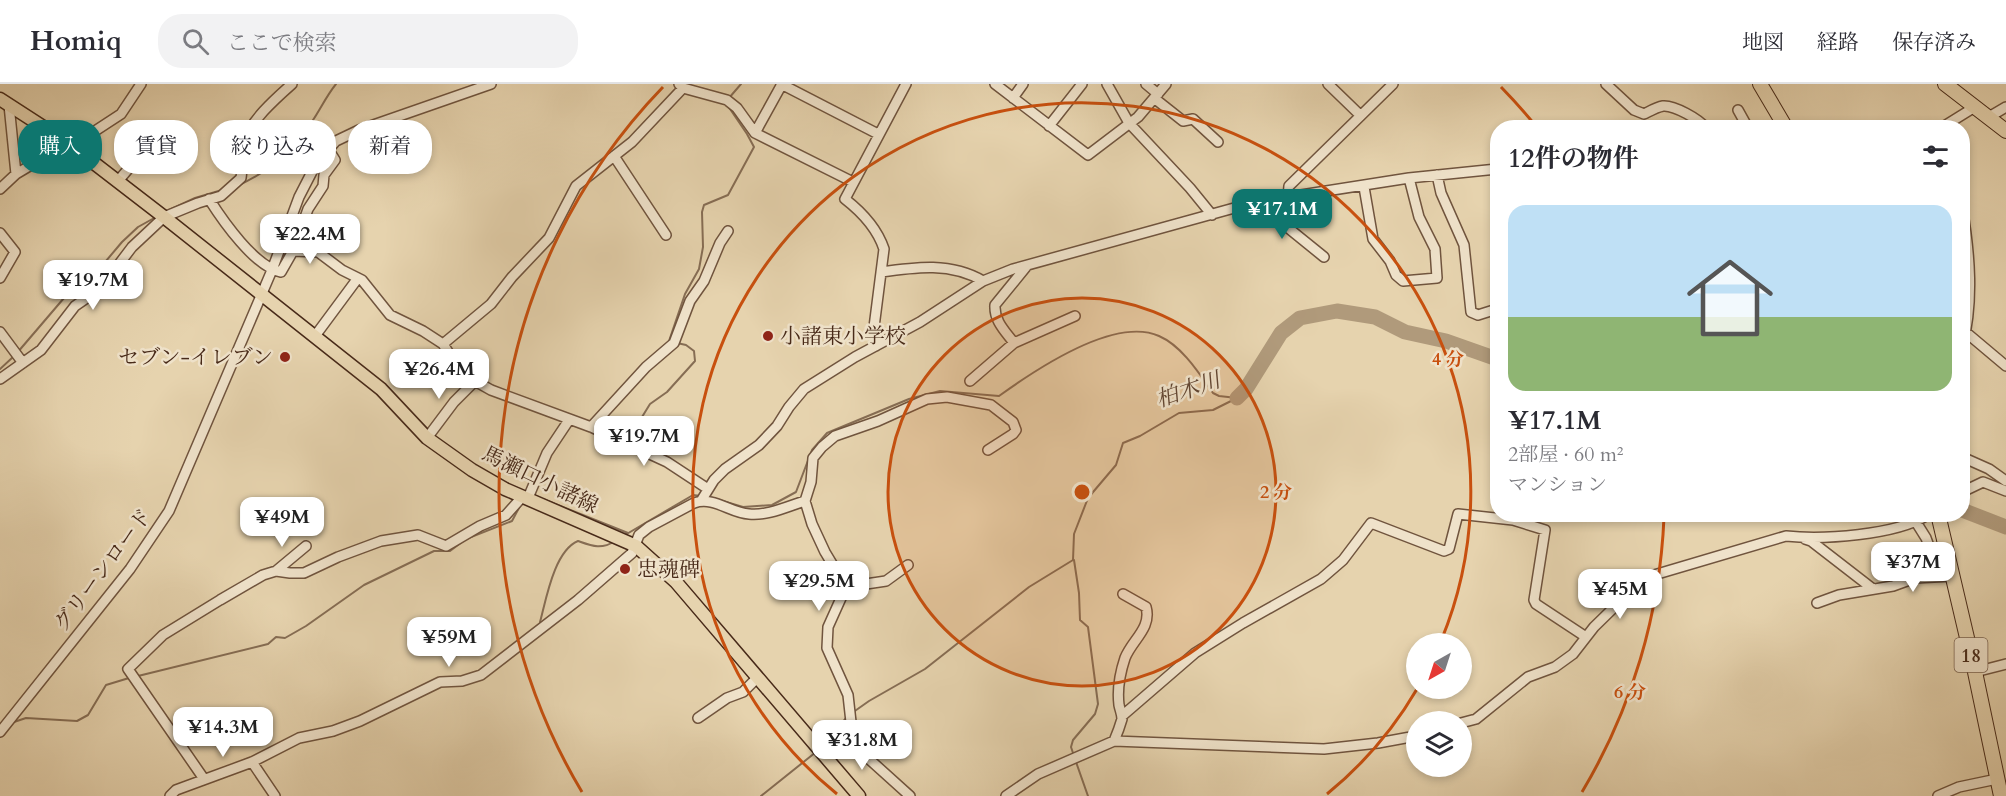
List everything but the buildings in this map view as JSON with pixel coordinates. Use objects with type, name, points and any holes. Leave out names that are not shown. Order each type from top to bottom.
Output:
[{"type":"highway","points":[[1760,84],[1781,120]]},
{"type":"highway","points":[[1945,84],[2006,131]]},
{"type":"highway","name":"18","points":[[1934,522],[1975,672],[2001,796]]},
{"type":"main road","name":"馬瀬口小諸線","points":[[5,102],[32,120]]},
{"type":"main road","name":"馬瀬口小諸線","points":[[102,170],[381,389],[427,438],[472,470],[505,489],[636,546],[676,582],[857,795]]},
{"type":"street","points":[[102,127],[121,114],[141,84]]},
{"type":"street","points":[[0,379],[41,350],[75,306],[101,288],[132,247],[164,217],[222,196],[241,178],[242,146],[246,138],[261,114],[292,84]]},
{"type":"street","name":"グリーンロード","points":[[336,141],[360,130],[491,84]]},
{"type":"street","points":[[755,133],[781,84],[878,134]]},
{"type":"street","points":[[994,84],[1088,155],[1138,117],[1166,84]]},
{"type":"street","points":[[1013,98],[1023,84]]},
{"type":"street","points":[[1049,126],[1082,84]]},
{"type":"street","points":[[1107,84],[1129,123],[1212,215]]},
{"type":"street","points":[[1146,84],[1183,121],[1192,119],[1218,142]]},
{"type":"street","points":[[1328,84],[1360,115]]},
{"type":"street","points":[[1288,196],[1289,186],[1393,84]]},
{"type":"street","points":[[1606,84],[1634,110],[1644,114],[1660,106],[1668,106],[1700,120]]},
{"type":"street","points":[[876,346],[873,335],[884,249],[880,236],[864,215],[845,199],[904,85]]},
{"type":"street","points":[[443,344],[491,304],[512,277],[549,238],[576,186],[632,142],[681,86],[727,100],[755,133],[853,182]]},
{"type":"street","points":[[0,189],[16,174],[5,102]]},
{"type":"street","points":[[1955,120],[1974,106]]},
{"type":"street","points":[[1989,117],[2006,107]]},
{"type":"street","points":[[1738,110],[1744,120]]},
{"type":"street","points":[[614,156],[666,235]]},
{"type":"street","points":[[701,501],[725,469],[759,445],[777,426],[804,389],[920,322],[984,281],[1012,269],[1256,202],[1365,187],[1409,178],[1490,170]]},
{"type":"street","points":[[117,181],[123,174]]},
{"type":"street","name":"グリーンロード","points":[[0,732],[130,569],[169,511],[272,270],[299,196],[311,174]]},
{"type":"street","points":[[209,199],[230,228],[252,252],[272,270],[281,272],[293,251],[308,209],[323,186],[325,174]]},
{"type":"street","points":[[1437,175],[1441,193],[1464,245],[1471,312],[1478,315],[1490,311]]},
{"type":"street","points":[[1365,187],[1373,239],[1390,261],[1396,276],[1402,281],[1437,278],[1435,249],[1419,217],[1409,178]]},
{"type":"street","points":[[1256,202],[1324,257]]},
{"type":"street","points":[[591,427],[646,367],[674,343],[690,301],[704,281],[720,243],[728,231]]},
{"type":"street","points":[[0,233],[15,252],[0,278]]},
{"type":"street","points":[[293,251],[318,252],[342,270],[362,280],[390,315],[423,331],[443,344],[455,363],[475,381],[491,390],[591,427],[667,462],[708,489]]},
{"type":"street","points":[[881,272],[940,267],[970,273],[984,281]]},
{"type":"street","points":[[1014,343],[998,322],[994,309],[1026,267]]},
{"type":"street","points":[[315,336],[358,278]]},
{"type":"street","points":[[970,381],[1014,343],[1075,316]]},
{"type":"street","points":[[0,332],[23,363]]},
{"type":"street","points":[[1970,336],[2006,366]]},
{"type":"street","points":[[427,438],[454,402],[475,381]]},
{"type":"street","points":[[846,587],[825,552],[812,524],[805,501],[811,482],[813,458],[822,447],[835,436],[878,421],[927,399],[947,397],[991,405],[1013,422],[1016,430],[1013,434],[988,450]]},
{"type":"street","points":[[276,571],[304,573],[381,541],[418,535],[446,546],[480,526],[506,515],[525,497],[547,453],[569,420]]},
{"type":"street","points":[[1970,461],[1989,469],[2006,481]]},
{"type":"street","points":[[1970,488],[1983,482],[2006,490]]},
{"type":"street","points":[[170,796],[176,790],[252,762],[299,738],[333,731],[360,721],[440,682],[462,681],[481,675],[578,600],[632,553],[639,535],[649,527],[701,501],[714,502],[749,514],[764,513],[805,501]]},
{"type":"street","points":[[1114,741],[1122,716],[1195,654],[1243,623],[1321,579],[1343,560],[1371,524],[1444,551],[1449,549],[1458,514],[1490,517]]},
{"type":"street","points":[[1519,522],[1545,530],[1534,600],[1536,604],[1586,637]]},
{"type":"street","points":[[1801,538],[1859,534],[1900,522]]},
{"type":"street","points":[[1817,603],[1839,596],[1893,586],[1915,578],[1947,576],[1916,522]]},
{"type":"street","points":[[1472,720],[1528,677],[1555,667],[1573,654],[1586,637],[1638,584],[1654,575],[1786,536],[1811,541],[1873,589]]},
{"type":"street","points":[[204,779],[128,669],[163,635],[263,575],[276,571],[306,546]]},
{"type":"street","points":[[846,587],[886,581],[908,565]]},
{"type":"street","points":[[846,587],[828,627],[827,648],[848,695],[853,740],[859,750],[910,796]]},
{"type":"street","points":[[1122,716],[1119,705],[1121,670],[1128,650],[1140,636],[1146,624],[1148,614],[1146,607],[1123,594]]},
{"type":"street","points":[[1975,672],[2006,664]]},
{"type":"street","points":[[698,718],[727,698],[743,692],[757,678]]},
{"type":"street","points":[[1006,796],[1038,774],[1114,741],[1324,749],[1406,738]]},
{"type":"street","points":[[252,762],[275,796]]},
{"type":"street","points":[[1938,796],[1959,787],[1997,779]]},
{"type":"waterway","points":[[239,185],[261,173],[290,150],[306,131],[336,84]]},
{"type":"waterway","points":[[729,98],[741,84]]},
{"type":"waterway","points":[[671,342],[669,341],[685,294],[699,269],[703,247],[702,212],[704,205],[728,195],[754,147],[726,103]]},
{"type":"waterway","points":[[169,210],[195,198],[222,190]]},
{"type":"waterway","points":[[17,353],[64,298],[95,274],[138,227],[156,217]]},
{"type":"waterway","name":"柏木川","points":[[1237,398],[1246,389],[1281,333],[1300,318],[1337,311],[1375,317],[1405,332],[1446,341],[1490,357]]},
{"type":"waterway","points":[[706,496],[743,507],[772,505],[796,492],[812,450],[827,433],[909,399],[940,391],[999,396],[1054,360],[1098,339],[1120,333],[1141,332],[1167,340],[1189,361],[1213,393],[1237,398]]},
{"type":"waterway","points":[[634,430],[650,404],[667,392],[695,361],[694,351],[686,345],[677,343]]},
{"type":"waterway","points":[[0,369],[13,357]]},
{"type":"waterway","name":"柏木川","points":[[852,713],[925,669],[1029,587],[1073,560],[1074,534],[1088,498],[1116,465],[1123,443],[1140,436],[1179,413],[1213,410],[1237,398]]},
{"type":"waterway","points":[[625,535],[693,495],[701,496]]},
{"type":"waterway","points":[[543,499],[628,533]]},
{"type":"waterway","points":[[138,676],[268,644],[276,637],[285,638],[364,585],[434,551],[450,551],[466,539],[512,521],[520,506]]},
{"type":"waterway","name":"柏木川","points":[[1970,513],[2006,527]]},
{"type":"waterway","points":[[540,622],[552,577],[570,546],[578,541],[592,546],[601,546],[615,541]]},
{"type":"waterway","points":[[1074,560],[1080,620],[1088,627],[1098,704],[1095,714],[1073,740],[1071,747],[1074,756]]},
{"type":"waterway","points":[[11,723],[26,718],[77,721],[88,715],[106,685],[129,678]]},
{"type":"waterway","name":"柏木川","points":[[822,745],[848,716]]},
{"type":"waterway","name":"柏木川","points":[[761,796],[816,752]]},
{"type":"waterway","points":[[1076,762],[1088,796]]},
{"type":"place","name":"小諸東小学校","points":[[768,336]]},
{"type":"place","name":"セブン-イレブン","points":[[285,357]]},
{"type":"place","name":"忠魂碑","points":[[625,569]]}]
